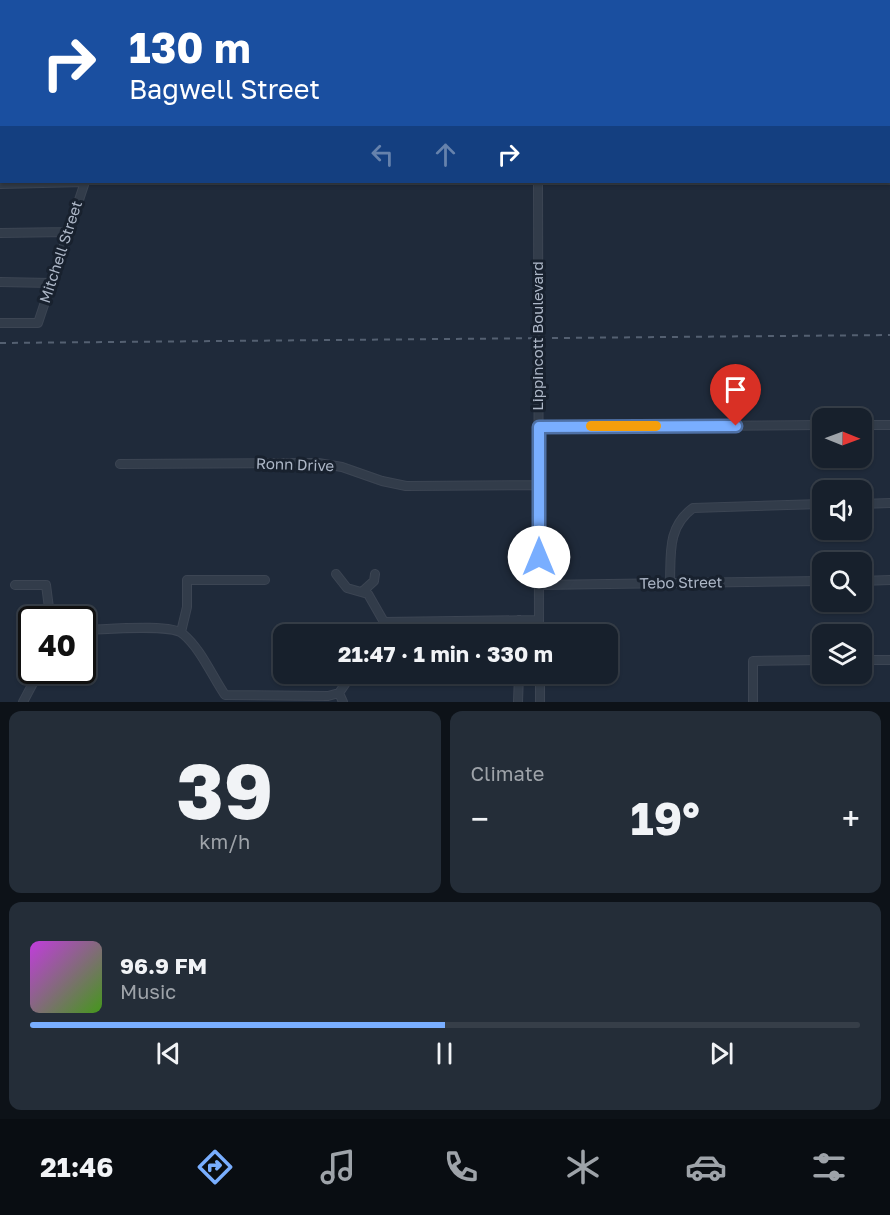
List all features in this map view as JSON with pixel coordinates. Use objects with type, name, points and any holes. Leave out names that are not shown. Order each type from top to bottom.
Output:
[{"type":"street","points":[[0,184],[42,183]]},
{"type":"street","name":"Mitchell Street","points":[[0,323],[38,323],[85,183]]},
{"type":"street","name":"Lippincott Boulevard","points":[[538,183],[539,624]]},
{"type":"street","points":[[0,233],[69,232]]},
{"type":"street","points":[[0,282],[51,283]]},
{"type":"street","points":[[539,427],[812,425]]},
{"type":"street","points":[[872,425],[890,425]]},
{"type":"street","name":"Ronn Drive","points":[[120,464],[318,463],[342,467],[382,481],[406,486],[539,485]]},
{"type":"street","points":[[872,504],[890,503]]},
{"type":"street","points":[[670,583],[670,543],[674,529],[683,515],[693,508],[812,504]]},
{"type":"street","points":[[336,574],[347,588],[366,593],[384,622],[539,620]]},
{"type":"street","points":[[366,593],[374,581],[375,574]]},
{"type":"street","points":[[181,632],[187,607],[187,580],[265,580]]},
{"type":"street","points":[[872,581],[890,580]]},
{"type":"street","name":"Tebo Street","points":[[539,585],[812,581]]},
{"type":"street","points":[[15,585],[46,585],[49,606]]},
{"type":"street","points":[[96,630],[167,629],[181,632],[191,642],[225,695],[328,696],[339,693],[345,684]]},
{"type":"street","points":[[753,702],[753,661],[812,660]]},
{"type":"street","points":[[872,660],[890,660]]},
{"type":"street","points":[[24,702],[33,684]]},
{"type":"street","points":[[518,702],[519,684]]},
{"type":"street","points":[[540,684],[540,702]]},
{"type":"street","points":[[339,693],[343,702]]},
{"type":"railway","points":[[0,343],[890,335]]},
{"type":"slow traffic","points":[[591,426],[656,426]]},
{"type":"route","points":[[539,557],[539,427],[736,426]]}]
